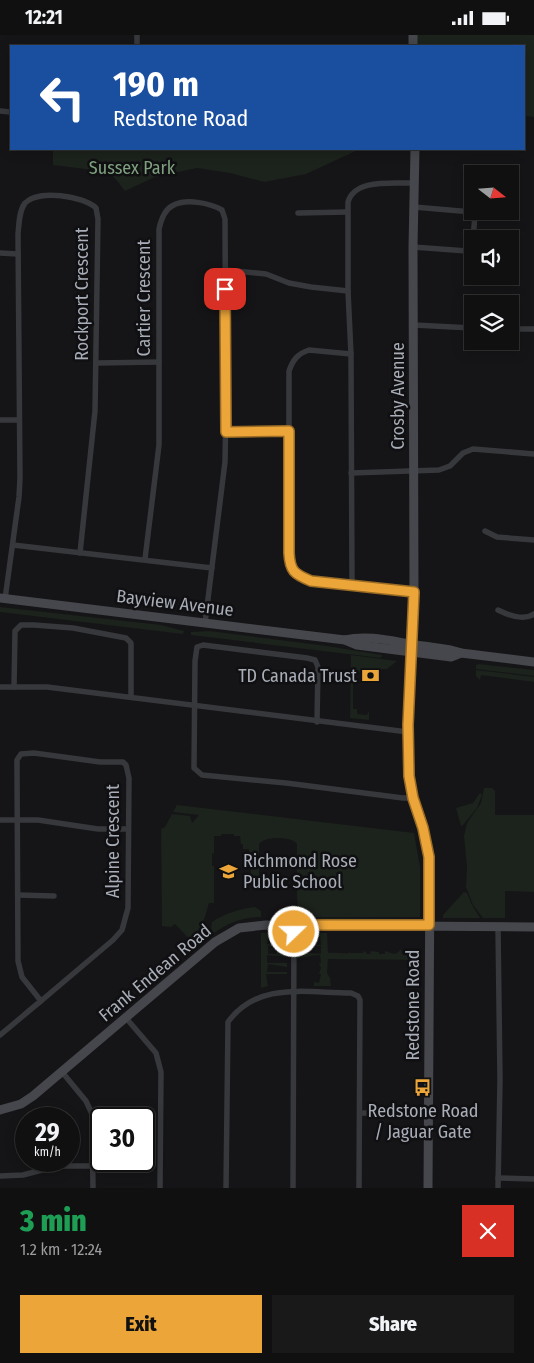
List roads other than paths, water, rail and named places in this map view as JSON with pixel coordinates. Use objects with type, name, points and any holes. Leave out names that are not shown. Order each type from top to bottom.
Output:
[{"type":"street","points":[[0,111],[10,112]]},
{"type":"street","name":"Crosby Avenue","points":[[412,648],[414,592],[413,247],[415,150]]},
{"type":"street","points":[[352,585],[351,354],[347,212],[349,197],[363,186],[414,183]]},
{"type":"street","name":"Rockport Crescent","points":[[1,599],[13,545],[20,477],[18,254],[21,211],[30,199],[45,196],[70,197],[88,201],[96,208],[98,219],[97,363],[94,426],[80,553]]},
{"type":"street","name":"Cartier Crescent","points":[[145,559],[158,454],[160,363],[159,229],[164,215],[171,206],[199,203],[215,206],[222,210],[225,219],[225,462],[206,623]]},
{"type":"street","points":[[414,207],[472,211],[474,215],[473,230]]},
{"type":"street","points":[[298,213],[347,212]]},
{"type":"street","points":[[413,247],[464,251]]},
{"type":"street","points":[[0,253],[18,254]]},
{"type":"street","points":[[225,271],[266,274],[289,283],[348,291]]},
{"type":"street","points":[[414,325],[464,328]]},
{"type":"street","points":[[519,329],[534,329]]},
{"type":"street","points":[[351,354],[309,350],[295,358],[289,371],[289,553],[291,567],[296,575],[311,581],[414,592]]},
{"type":"street","points":[[97,363],[160,363]]},
{"type":"street","points":[[0,420],[18,420]]},
{"type":"street","points":[[226,432],[289,431]]},
{"type":"street","points":[[351,473],[439,470],[447,467],[463,453],[473,449],[534,454]]},
{"type":"street","points":[[485,531],[497,537],[534,540]]},
{"type":"street","points":[[13,545],[145,559],[212,569]]},
{"type":"street","name":"Bayview Avenue","points":[[1,599],[345,640],[357,645],[412,648],[451,657],[462,653],[534,662]]},
{"type":"street","points":[[498,610],[506,614],[524,617],[531,617],[534,614]]},
{"type":"street","points":[[14,687],[15,631],[21,625],[34,625],[126,638],[131,643],[131,697]]},
{"type":"street","points":[[317,722],[316,660],[307,657],[199,646],[196,651],[194,768],[202,775],[413,798]]},
{"type":"street","name":"Redstone Road","points":[[412,648],[408,732],[409,776],[429,857],[428,1188]]},
{"type":"street","points":[[0,687],[47,687],[408,732]]},
{"type":"street","name":"Alpine Crescent","points":[[0,1035],[41,1001],[113,940],[122,930],[128,908],[129,778],[126,765],[123,762],[100,762],[34,753],[21,754],[17,761],[18,961],[22,977],[41,1001]]},
{"type":"street","points":[[0,820],[38,820],[98,829],[128,829]]},
{"type":"street","points":[[18,895],[54,896]]},
{"type":"street","name":"Frank Endean Road","points":[[0,1110],[21,1104],[62,1072],[215,942],[239,928],[257,925],[534,927]]},
{"type":"street","points":[[293,1188],[294,925]]},
{"type":"street","points":[[498,927],[500,1080],[498,1188]]},
{"type":"street","points":[[226,1188],[228,1022],[239,1010],[261,996],[274,992],[351,993],[358,996],[360,1000],[359,1188]]},
{"type":"street","points":[[126,1018],[156,1053],[160,1067],[160,1188]]},
{"type":"street","points":[[62,1072],[86,1101],[90,1110]]},
{"type":"street","points":[[360,1113],[428,1113]]},
{"type":"street","points":[[0,1176],[23,1175],[57,1166],[90,1166]]},
{"type":"street","points":[[93,1188],[94,1172]]},
{"type":"street","points":[[498,1178],[534,1179]]},
{"type":"place","name":"TD Canada Trust","points":[[371,676]]},
{"type":"place","name":"Richmond Rose Public School","points":[[229,871]]},
{"type":"place","name":"Redstone Road / Jaguar Gate","points":[[423,1088]]},
{"type":"park label","name":"Sussex Park","points":[[132,168]]}]
